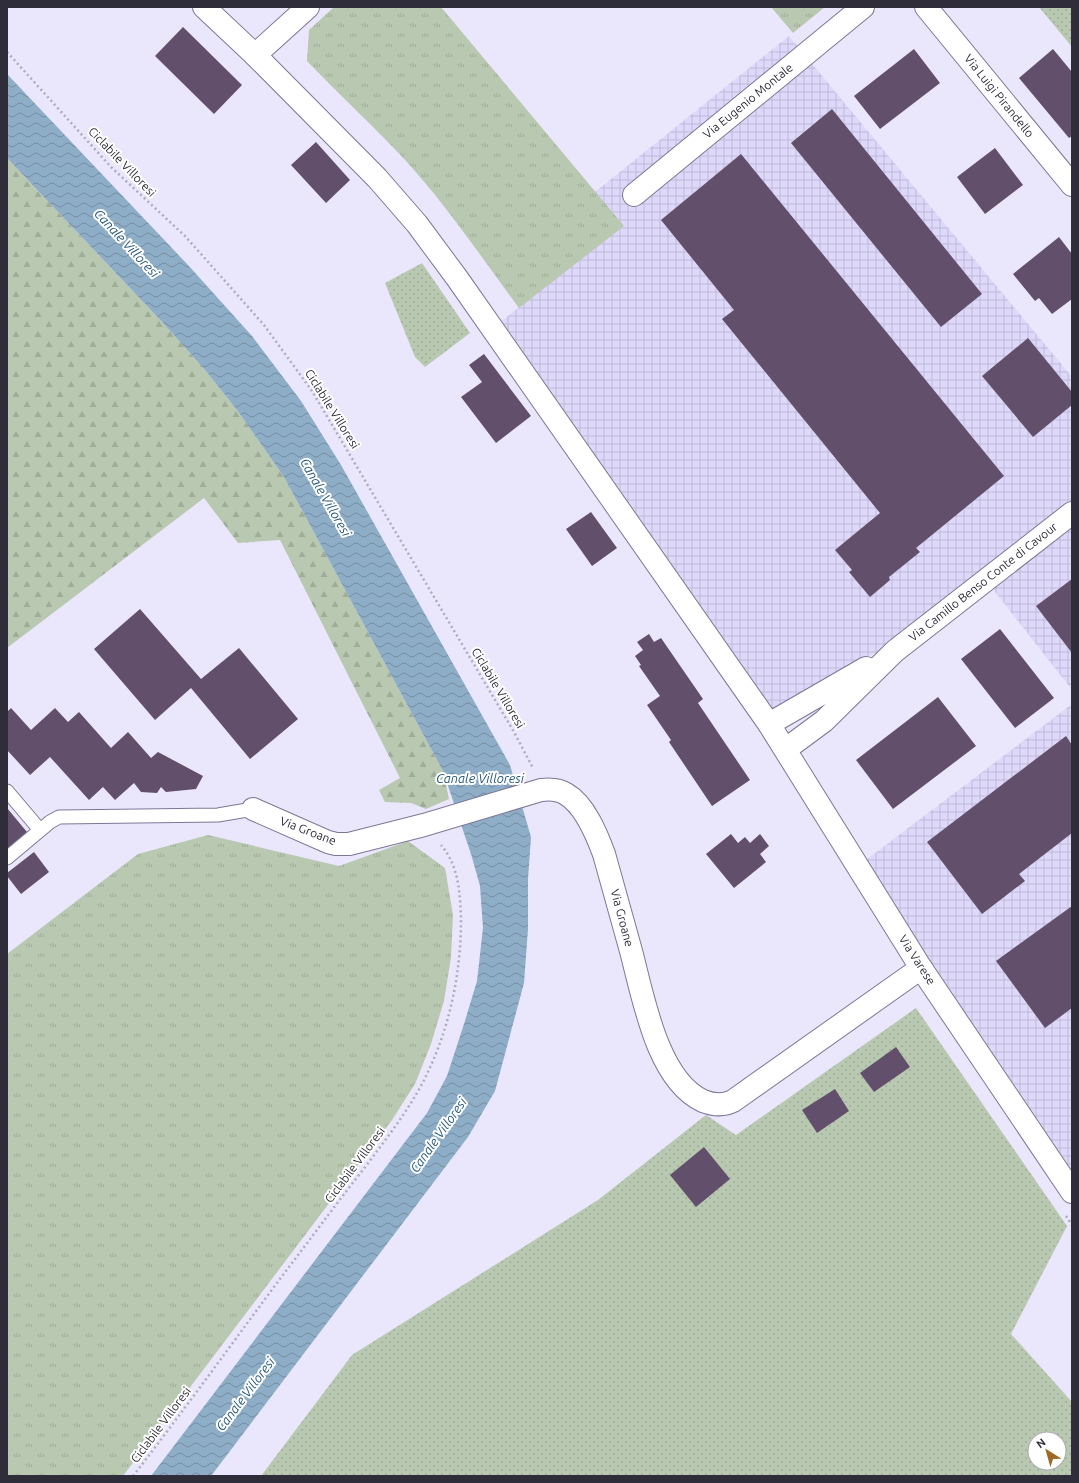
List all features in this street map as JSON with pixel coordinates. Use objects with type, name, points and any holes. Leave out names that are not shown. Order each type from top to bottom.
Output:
[{"type":"street","name":"Via Varese","points":[[204,7],[255,55],[377,178],[417,224],[470,296],[786,749],[815,799],[921,968],[1072,1192]]},
{"type":"street","points":[[255,55],[308,7]]},
{"type":"street","name":"Via Eugenio Montale","points":[[634,195],[863,7]]},
{"type":"street","name":"Via Luigi Pirandello","points":[[926,7],[1072,185]]},
{"type":"street","name":"Via Camillo Benso Conte di Cavour","points":[[786,749],[824,721],[895,651],[1072,513]]},
{"type":"street","name":"Via Camillo Benso Conte di Cavour","points":[[769,724],[895,651]]},
{"type":"street","name":"Via Groane","points":[[253,809],[328,842],[343,844],[356,843],[432,823],[549,789],[566,794],[581,809],[592,825],[604,854],[652,1030],[666,1061],[686,1090],[701,1099],[717,1105],[733,1102],[921,968]]},
{"type":"lane","points":[[7,791],[40,830]]},
{"type":"lane","points":[[7,858],[50,822],[59,817],[218,815],[253,809]]},
{"type":"path","name":"Ciclabile Villoresi","points":[[7,52],[111,167],[185,236],[264,325],[312,390],[514,732],[532,766],[536,792]]},
{"type":"path","name":"Ciclabile Villoresi","points":[[133,1476],[389,1135],[407,1108],[428,1071],[446,1024],[454,994],[461,943],[460,892],[454,866],[432,823]]},
{"type":"shaded area","points":[[789,36],[1072,377],[1072,509],[897,645],[868,656],[775,718],[499,323],[623,226],[595,192]]},
{"type":"shaded area","points":[[1072,526],[1072,690],[992,588]]},
{"type":"shaded area","points":[[1072,704],[1072,1177],[931,965],[866,860]]},
{"type":"green space","points":[[334,7],[441,7],[624,226],[519,308],[464,233],[421,178],[394,148],[307,61],[309,30]]},
{"type":"green space","points":[[771,7],[825,7],[793,33]]},
{"type":"green space","points":[[1039,7],[1072,7],[1072,47]]},
{"type":"green space","points":[[7,158],[164,324],[205,370],[237,410],[284,477],[443,771],[449,799],[426,809],[411,803],[385,802],[379,790],[400,778],[280,540],[238,543],[204,498],[7,648]]},
{"type":"green space","points":[[422,263],[470,333],[425,367],[415,357],[385,283]]},
{"type":"green space","points":[[208,835],[339,866],[408,841],[445,868],[453,915],[451,957],[444,1001],[431,1044],[415,1084],[392,1120],[123,1476],[7,1476],[7,954],[138,854]]},
{"type":"green space","points":[[916,1008],[1067,1226],[1011,1334],[1072,1402],[1072,1476],[261,1476],[352,1355],[598,1200],[706,1115],[736,1135]]},
{"type":"water","name":"Canale Villoresi","points":[[7,74],[188,265],[252,336],[301,401],[341,465],[510,765],[531,837],[528,879],[528,929],[524,983],[495,1091],[468,1137],[211,1476],[151,1476],[427,1113],[447,1076],[477,981],[483,928],[480,886],[471,854],[443,771],[284,477],[237,410],[205,370],[164,324],[7,158]]},
{"type":"building","points":[[183,27],[242,85],[214,114],[155,56]]},
{"type":"building","points":[[914,49],[940,83],[880,129],[854,96]]},
{"type":"building","points":[[1053,49],[1072,72],[1072,136],[1069,138],[1019,78]]},
{"type":"building","points":[[832,109],[982,294],[941,327],[791,143]]},
{"type":"building","points":[[316,142],[350,180],[326,203],[291,165]]},
{"type":"building","points":[[995,148],[1023,185],[985,214],[957,177]]},
{"type":"building","points":[[741,154],[1004,476],[916,548],[920,552],[889,577],[890,580],[870,597],[849,572],[852,570],[835,550],[880,513],[722,319],[734,310],[661,220]]},
{"type":"building","points":[[1059,237],[1072,254],[1072,299],[1052,314],[1039,298],[1035,301],[1013,274]]},
{"type":"building","points":[[1028,338],[1072,392],[1072,405],[1033,437],[982,376]]},
{"type":"building","points":[[484,354],[531,416],[496,443],[461,397],[482,382],[469,365]]},
{"type":"building","points":[[591,512],[617,548],[592,566],[566,529]]},
{"type":"building","points":[[1072,579],[1072,653],[1036,606]]},
{"type":"building","points":[[140,609],[201,679],[239,648],[298,719],[250,759],[191,688],[155,720],[94,649]]},
{"type":"building","points":[[1000,629],[1054,698],[1015,728],[961,659]]},
{"type":"building","points":[[649,634],[654,642],[661,638],[703,699],[698,703],[750,780],[712,806],[669,742],[671,740],[647,705],[660,696],[639,666],[641,665],[635,656],[643,650],[637,642]]},
{"type":"building","points":[[938,697],[976,746],[893,809],[856,760]]},
{"type":"building","points":[[11,708],[31,730],[55,708],[68,722],[79,712],[111,748],[128,732],[151,758],[158,752],[203,776],[196,789],[166,792],[161,787],[157,793],[141,792],[134,783],[115,800],[103,787],[89,800],[50,757],[30,775],[7,750],[7,712]]},
{"type":"building","points":[[1066,736],[1072,745],[1072,833],[1019,874],[1025,881],[982,914],[927,842]]},
{"type":"building","points":[[7,808],[27,832],[7,849]]},
{"type":"building","points":[[731,834],[738,843],[745,837],[750,843],[760,834],[769,846],[760,854],[766,862],[734,888],[706,854]]},
{"type":"building","points":[[34,852],[49,872],[21,894],[7,876],[7,873]]},
{"type":"building","points":[[1072,906],[1072,1008],[1045,1028],[996,961]]},
{"type":"building","points":[[896,1047],[910,1067],[874,1092],[860,1073]]},
{"type":"building","points":[[835,1089],[849,1111],[817,1133],[802,1110]]},
{"type":"building","points":[[704,1147],[730,1179],[696,1207],[670,1175]]}]
